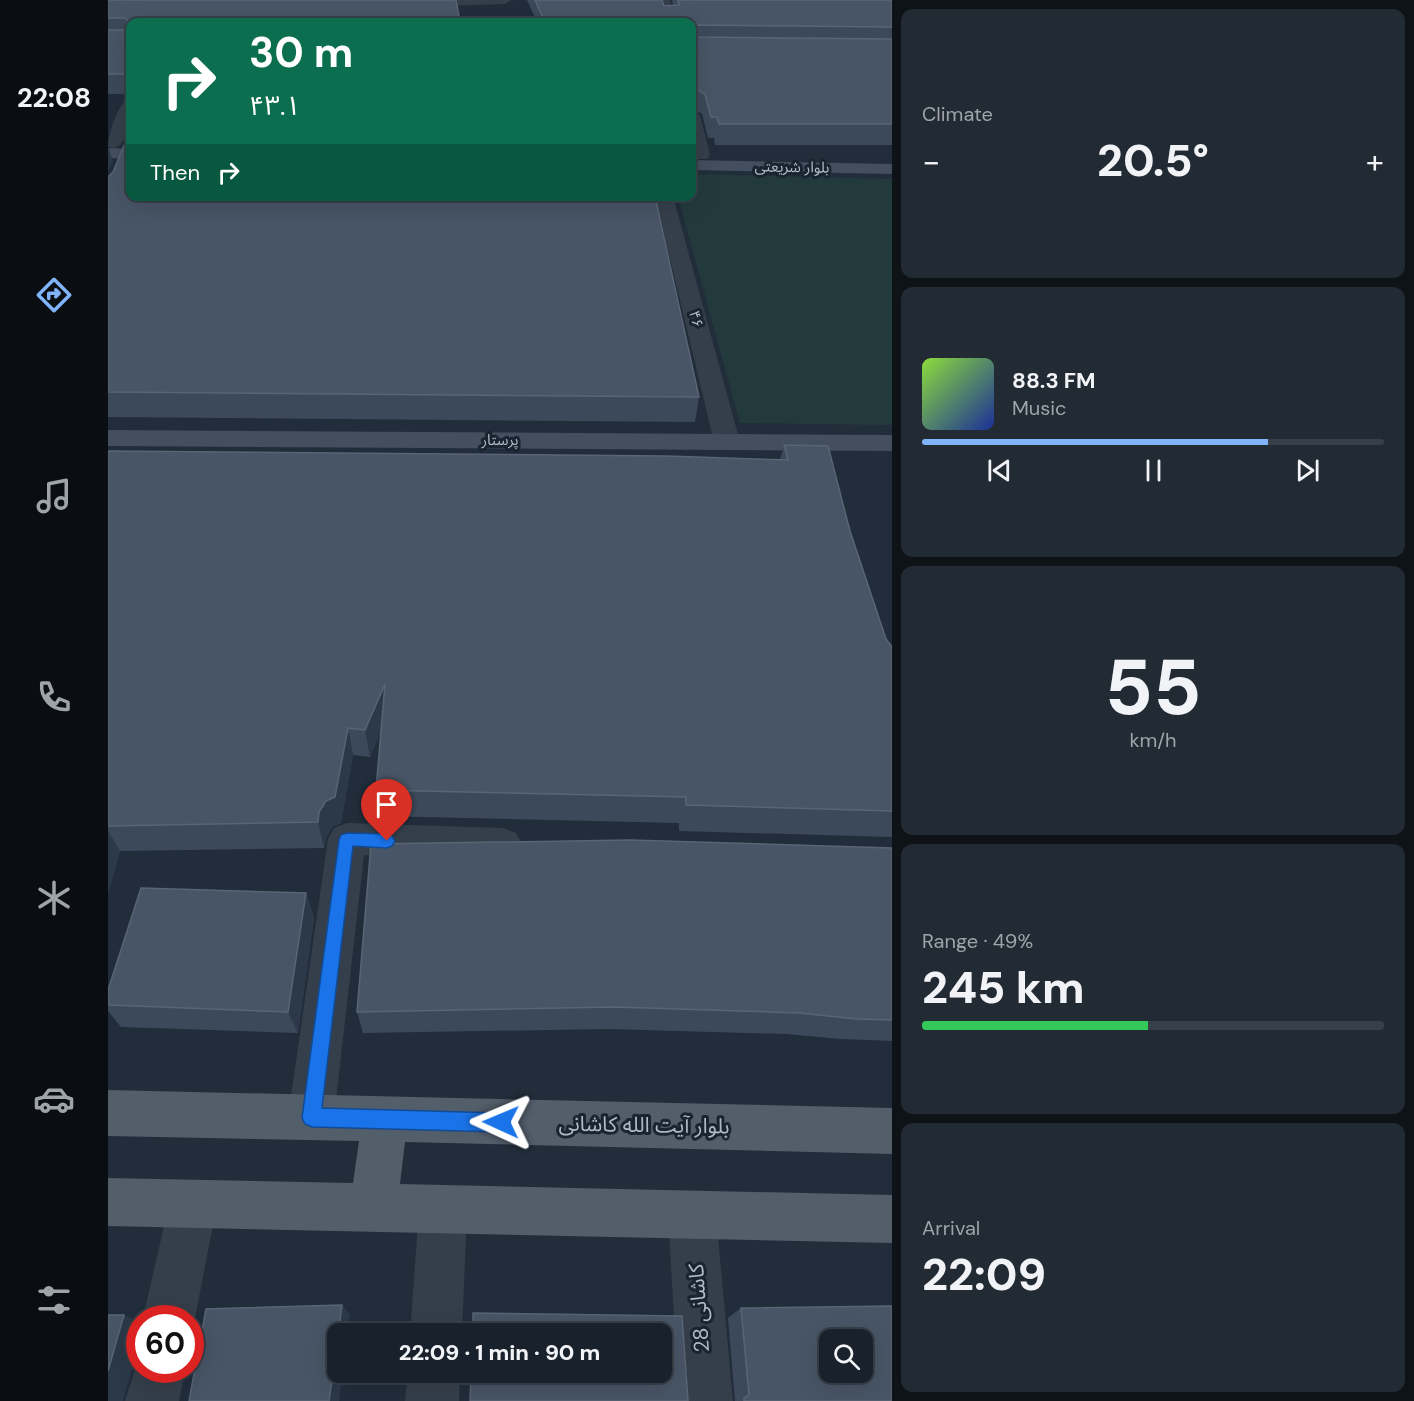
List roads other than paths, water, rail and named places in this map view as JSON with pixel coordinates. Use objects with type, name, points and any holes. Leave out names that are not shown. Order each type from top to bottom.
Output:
[{"type":"main road","name":"بلوار شریعتی","points":[[696,158],[892,159]]},
{"type":"main road","name":"بلوار شریعتی","points":[[696,158],[892,169]]},
{"type":"main road","name":"پرستار","points":[[108,438],[892,443]]},
{"type":"main road","name":"پرستار","points":[[108,455],[832,465],[892,460]]},
{"type":"main road","name":"بلوار آیت الله کاشانی","points":[[108,1113],[892,1131]]},
{"type":"main road","points":[[373,1208],[386,1119]]},
{"type":"main road","points":[[108,1202],[892,1220]]},
{"type":"street","points":[[401,4],[505,0]]},
{"type":"street","points":[[664,0],[668,18]]},
{"type":"street","points":[[118,173],[120,148],[126,121]]},
{"type":"street","name":"۴۶","points":[[665,201],[727,442]]},
{"type":"street","points":[[312,1118],[347,840],[540,845]]},
{"type":"street","points":[[172,1305],[193,1204]]},
{"type":"street","points":[[437,1323],[442,1209]]},
{"type":"street","name":"کاشانی 28","points":[[692,1215],[706,1401]]},
{"type":"street","points":[[152,1401],[156,1383]]},
{"type":"street","points":[[432,1401],[433,1383]]}]
